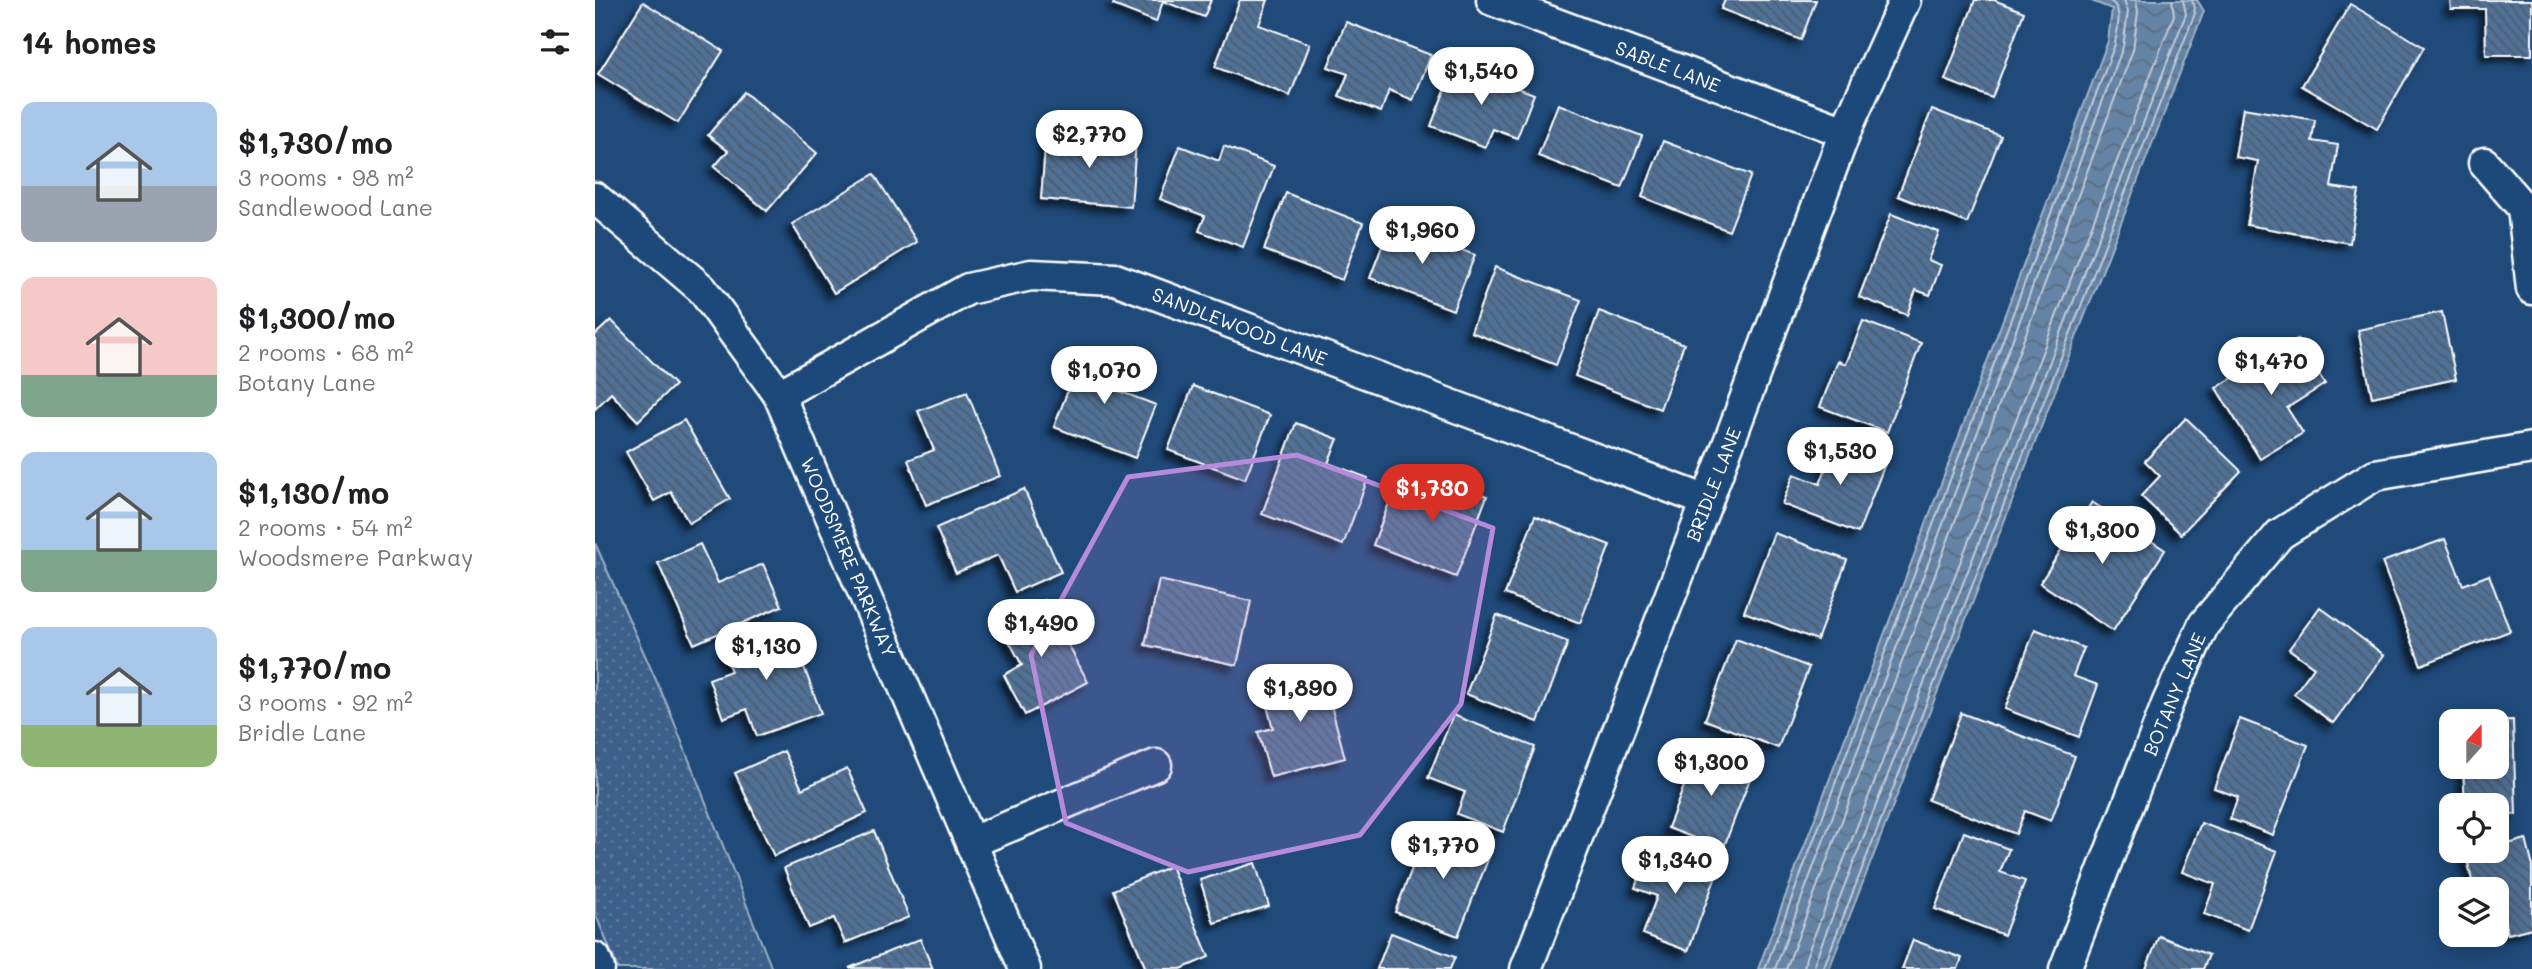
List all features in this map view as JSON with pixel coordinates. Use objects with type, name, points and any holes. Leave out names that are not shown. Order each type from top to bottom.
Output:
[{"type":"street","name":"SABLE LANE","points":[[1492,0],[1845,132]]},
{"type":"street","name":"BRIDLE LANE","points":[[1526,969],[1707,501],[1845,132],[1905,0]]},
{"type":"street","points":[[2484,163],[2523,208],[2532,289]]},
{"type":"street","name":"WOODSMERE PARKWAY","points":[[595,198],[702,289],[779,395],[1025,969]]},
{"type":"street","name":"SANDLEWOOD LANE","points":[[779,395],[968,289],[1031,275],[1115,279],[1707,501]]},
{"type":"street","name":"BOTANY LANE","points":[[2065,969],[2168,702],[2204,624],[2280,534],[2375,475],[2532,448]]},
{"type":"street","points":[[972,842],[1156,765]]},
{"type":"street","points":[[595,958],[599,969]]},
{"type":"highlighted area","points":[[1297,455],[1493,528],[1461,704],[1360,835],[1188,872],[1066,823],[1031,655],[1128,477]]},
{"type":"shaded area","points":[[595,543],[668,707],[772,969],[618,969],[595,913]]},
{"type":"water","points":[[2089,0],[2197,0],[2204,11],[1829,969],[1758,969],[2108,41],[2112,9]]},
{"type":"building","points":[[1115,0],[1211,0],[1204,17],[1163,1],[1156,22],[1113,5]]},
{"type":"building","points":[[1240,0],[1268,0],[1259,25],[1310,44],[1290,96],[1215,67]]},
{"type":"building","points":[[1725,0],[1816,0],[1801,40],[1721,9]]},
{"type":"building","points":[[1975,0],[1994,0],[2024,12],[1992,98],[1945,80]]},
{"type":"building","points":[[2450,0],[2532,0],[2532,55],[2486,55],[2485,9],[2451,9]]},
{"type":"building","points":[[643,2],[723,51],[678,123],[598,74]]},
{"type":"building","points":[[2350,4],[2424,47],[2377,129],[2302,86]]},
{"type":"building","points":[[1346,22],[1431,55],[1413,100],[1389,90],[1381,112],[1339,96],[1348,74],[1328,67]]},
{"type":"building","points":[[1455,64],[1534,94],[1517,138],[1493,129],[1485,147],[1431,126]]},
{"type":"building","points":[[744,92],[817,153],[767,211],[714,167],[728,151],[708,135]]},
{"type":"building","points":[[1558,104],[1642,136],[1622,188],[1538,156]]},
{"type":"building","points":[[2243,108],[2315,120],[2312,141],[2338,145],[2331,187],[2359,191],[2350,243],[2247,225],[2258,161],[2235,157]]},
{"type":"building","points":[[1932,109],[2001,136],[1967,223],[1898,196]]},
{"type":"building","points":[[1046,134],[1136,141],[1131,207],[1041,199]]},
{"type":"building","points":[[1663,141],[1751,175],[1729,231],[1642,197]]},
{"type":"building","points":[[1180,146],[1219,161],[1224,146],[1274,166],[1243,247],[1199,231],[1205,216],[1160,199]]},
{"type":"building","points":[[874,174],[917,242],[834,293],[792,224]]},
{"type":"building","points":[[1286,193],[1363,223],[1342,280],[1264,250]]},
{"type":"building","points":[[1891,214],[1939,232],[1928,260],[1941,265],[1930,295],[1916,290],[1907,315],[1859,297]]},
{"type":"building","points":[[1391,223],[1475,255],[1453,310],[1370,278]]},
{"type":"building","points":[[1495,267],[1581,300],[1556,365],[1471,332]]},
{"type":"building","points":[[1599,311],[1684,344],[1660,409],[1575,376]]},
{"type":"building","points":[[2442,312],[2456,379],[2372,397],[2358,330]]},
{"type":"building","points":[[611,320],[675,385],[638,421],[611,393],[595,409],[595,335]]},
{"type":"building","points":[[1863,321],[1921,343],[1887,432],[1820,407],[1838,361],[1846,364]]},
{"type":"building","points":[[2297,339],[2325,384],[2287,408],[2303,433],[2260,459],[2216,388]]},
{"type":"building","points":[[1084,348],[1129,366],[1119,391],[1156,405],[1135,458],[1054,427]]},
{"type":"building","points":[[1193,386],[1270,415],[1245,479],[1168,450]]},
{"type":"building","points":[[967,392],[1000,476],[926,505],[908,460],[934,450],[918,411]]},
{"type":"building","points":[[2186,418],[2241,471],[2181,534],[2141,496],[2160,476],[2145,461]]},
{"type":"building","points":[[684,420],[730,499],[689,523],[671,492],[654,501],[626,452]]},
{"type":"building","points":[[1296,423],[1338,439],[1328,463],[1368,478],[1343,545],[1262,514]]},
{"type":"building","points":[[1838,437],[1888,456],[1858,533],[1782,504],[1794,474],[1820,484]]},
{"type":"building","points":[[1430,474],[1487,496],[1456,577],[1373,545],[1396,485],[1422,495]]},
{"type":"building","points":[[1024,489],[1061,572],[1015,592],[998,555],[956,573],[936,528]]},
{"type":"building","points":[[2092,502],[2165,550],[2113,631],[2040,583]]},
{"type":"building","points":[[1535,516],[1610,545],[1580,623],[1505,594]]},
{"type":"building","points":[[1774,533],[1847,560],[1817,640],[1744,612]]},
{"type":"building","points":[[2445,539],[2463,585],[2489,575],[2510,631],[2421,665],[2382,562]]},
{"type":"building","points":[[700,544],[718,583],[763,564],[782,606],[694,644],[658,563]]},
{"type":"building","points":[[1159,580],[1251,601],[1237,665],[1145,645]]},
{"type":"building","points":[[1045,600],[1088,682],[1025,715],[1004,675],[1022,665],[1000,624]]},
{"type":"building","points":[[2320,607],[2384,655],[2333,723],[2294,694],[2314,667],[2289,649]]},
{"type":"building","points":[[1497,615],[1568,642],[1538,722],[1466,694]]},
{"type":"building","points":[[788,624],[821,713],[757,736],[747,709],[723,718],[709,679],[731,671],[722,648]]},
{"type":"building","points":[[2035,629],[2084,648],[2073,676],[2098,685],[2079,737],[2005,709]]},
{"type":"building","points":[[1736,639],[1809,667],[1778,748],[1705,720]]},
{"type":"building","points":[[1321,667],[1345,758],[1271,777],[1258,732],[1273,728],[1261,683]]},
{"type":"building","points":[[1961,713],[2075,756],[2051,821],[2025,811],[2016,834],[1928,800]]},
{"type":"building","points":[[1453,715],[1535,747],[1503,832],[1457,814],[1465,792],[1428,778]]},
{"type":"building","points":[[2240,719],[2308,745],[2273,835],[2230,819],[2238,797],[2214,788]]},
{"type":"building","points":[[2509,720],[2513,720],[2516,814],[2509,814],[2509,793],[2464,793],[2464,779],[2509,779]]},
{"type":"building","points":[[1699,747],[1754,768],[1723,849],[1668,828]]},
{"type":"building","points":[[784,751],[802,789],[847,768],[867,813],[774,856],[735,773]]},
{"type":"building","points":[[2201,823],[2277,851],[2248,930],[2204,914],[2215,884],[2182,872]]},
{"type":"building","points":[[1429,825],[1492,849],[1458,936],[1395,912]]},
{"type":"building","points":[[874,831],[909,917],[845,943],[834,918],[809,928],[784,868]]},
{"type":"building","points":[[1964,832],[2009,849],[2000,872],[2025,881],[2004,935],[1935,909]]},
{"type":"building","points":[[2526,839],[2532,863],[2532,928],[2509,934],[2509,877],[2471,877],[2468,863],[2509,863],[2509,844]]},
{"type":"building","points":[[1651,846],[1718,871],[1688,951],[1643,934],[1657,896],[1635,888]]},
{"type":"building","points":[[1255,863],[1269,906],[1214,923],[1200,880]]},
{"type":"building","points":[[1171,866],[1209,957],[1181,969],[1146,969],[1113,890]]},
{"type":"building","points":[[1391,933],[1455,957],[1450,969],[1377,969]]},
{"type":"building","points":[[2159,936],[2209,955],[2203,969],[2146,969]]},
{"type":"building","points":[[920,939],[933,969],[849,968]]},
{"type":"building","points":[[1913,940],[1962,958],[1958,969],[1902,969]]}]
